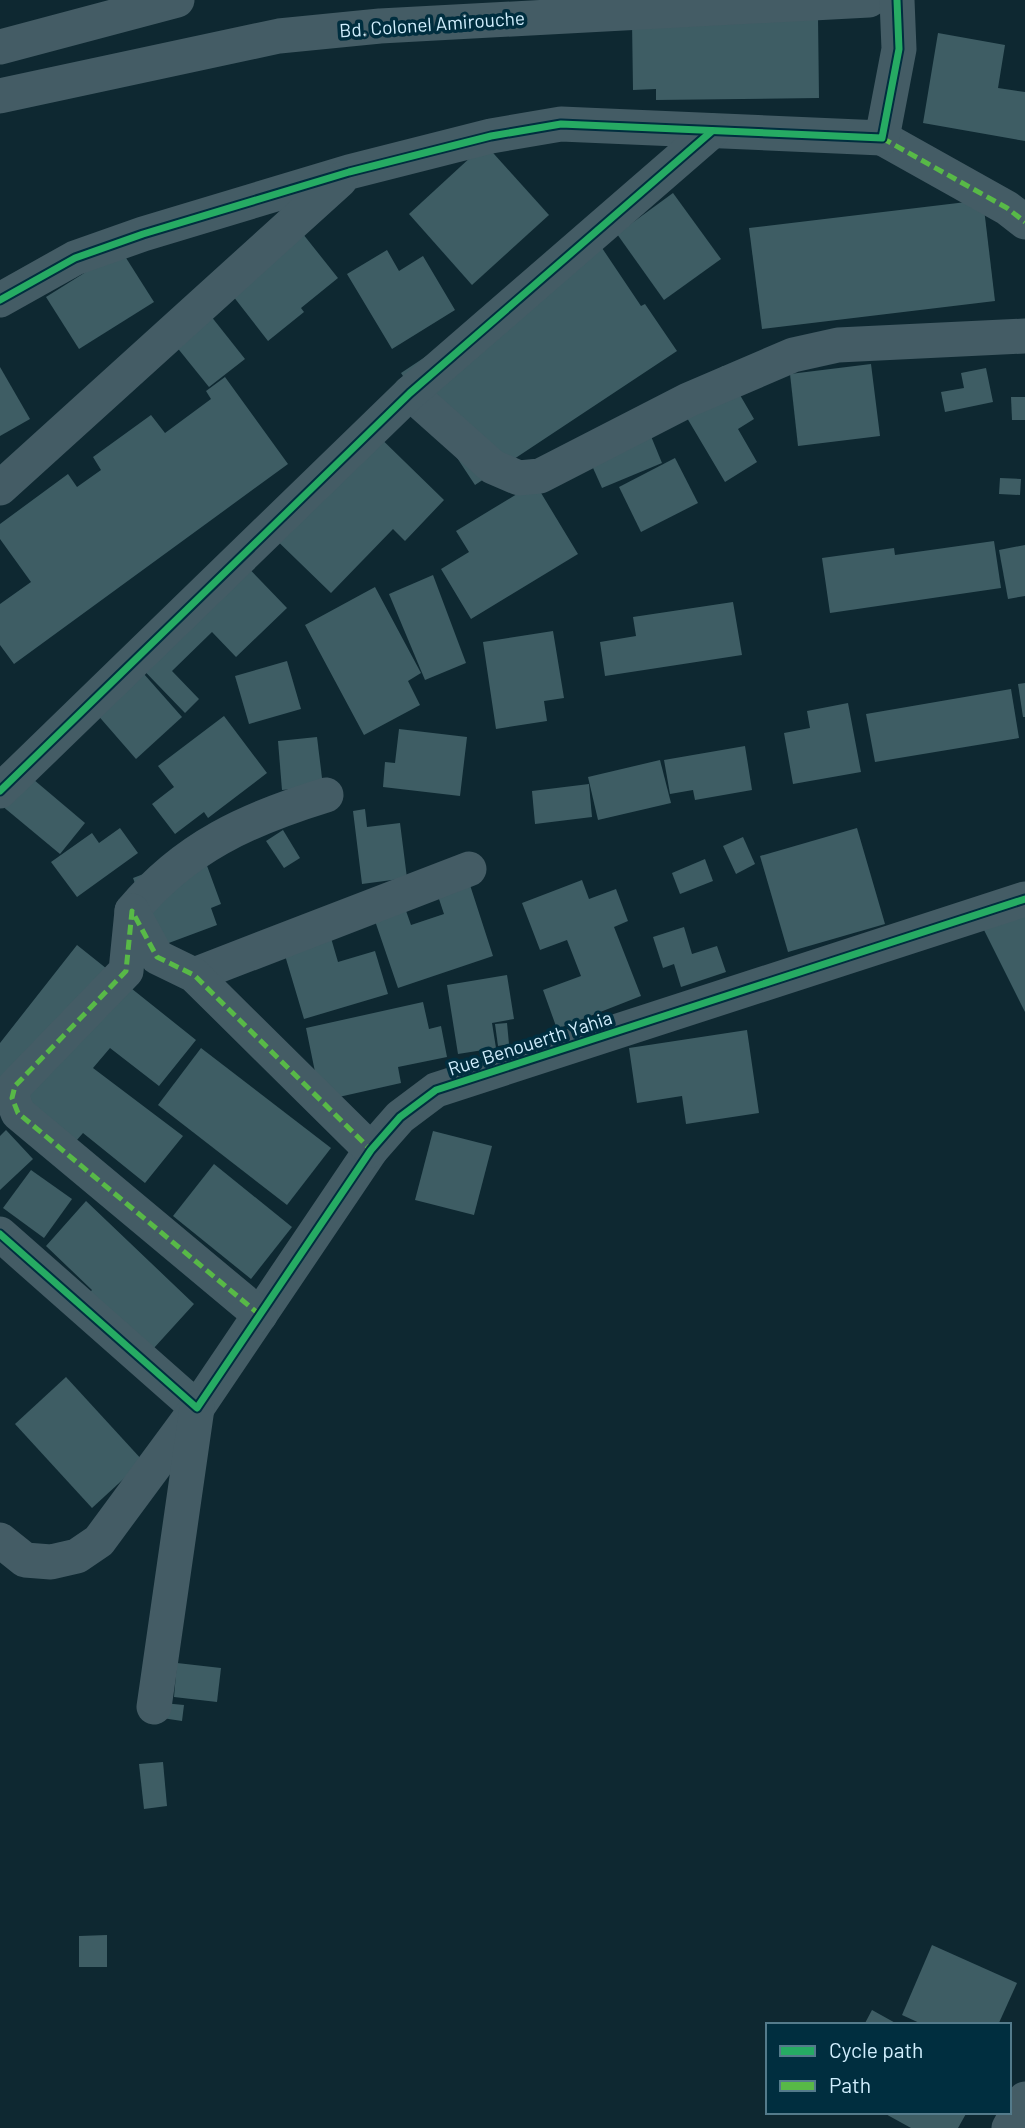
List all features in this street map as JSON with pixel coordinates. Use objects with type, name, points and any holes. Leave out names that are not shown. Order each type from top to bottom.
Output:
[{"type":"street","points":[[0,47],[177,0]]},
{"type":"street","name":"Bd. Colonel Amirouche","points":[[0,96],[292,35],[380,26],[869,0]]},
{"type":"street","points":[[881,138],[899,49],[897,0]]},
{"type":"street","points":[[0,300],[75,258],[143,234],[349,172],[491,136],[562,124],[881,138],[1007,208],[1025,222]]},
{"type":"street","points":[[0,791],[410,393],[712,131]]},
{"type":"street","points":[[0,488],[349,172]]},
{"type":"street","points":[[410,393],[493,467],[519,478],[540,476],[688,400],[793,355],[838,345],[1025,336]]},
{"type":"street","points":[[260,1315],[18,1112],[12,1098],[15,1086],[126,971],[132,911],[158,879],[179,862],[280,809],[326,795]]},
{"type":"street","points":[[194,975],[469,869]]},
{"type":"street","name":"Rue Benouerth Yahia","points":[[0,1540],[25,1560],[51,1562],[77,1556],[99,1541],[197,1409],[371,1150],[400,1117],[436,1090],[1025,899]]},
{"type":"street","points":[[132,911],[157,957],[194,975],[371,1150]]},
{"type":"street","points":[[0,1234],[197,1409],[154,1707]]},
{"type":"street","points":[[1009,2128],[1025,2099]]},
{"type":"building","points":[[818,17],[819,98],[656,100],[656,89],[633,90],[632,21]]},
{"type":"building","points":[[938,33],[1005,45],[998,88],[1025,92],[1025,141],[923,123]]},
{"type":"building","points":[[485,144],[549,215],[472,285],[409,214]]},
{"type":"building","points":[[673,193],[721,259],[664,300],[617,234]]},
{"type":"building","points":[[983,200],[995,301],[762,329],[749,228]]},
{"type":"building","points":[[299,229],[338,278],[301,308],[304,312],[268,341],[226,287]]},
{"type":"building","points":[[598,242],[641,306],[645,304],[677,351],[475,485],[401,373]]},
{"type":"building","points":[[121,250],[154,302],[79,349],[46,297]]},
{"type":"building","points":[[387,250],[399,271],[423,256],[455,310],[392,349],[347,274]]},
{"type":"building","points":[[199,301],[245,359],[209,387],[163,330]]},
{"type":"building","points":[[871,364],[880,436],[798,446],[790,374]]},
{"type":"building","points":[[723,366],[754,419],[738,429],[757,462],[725,482],[674,396]]},
{"type":"building","points":[[0,367],[30,419],[0,436]]},
{"type":"building","points":[[986,368],[993,402],[945,412],[941,392],[964,388],[961,373]]},
{"type":"building","points":[[225,377],[288,464],[14,664],[0,645],[0,604],[31,582],[0,539],[0,524],[68,474],[77,487],[101,470],[93,457],[151,415],[165,433],[211,399],[206,391]]},
{"type":"building","points":[[1011,397],[1025,397],[1025,420],[1012,420]]},
{"type":"building","points":[[365,423],[444,500],[405,541],[393,529],[331,593],[264,528]]},
{"type":"building","points":[[646,424],[662,463],[602,488],[585,450]]},
{"type":"building","points":[[675,458],[698,503],[641,532],[619,487]]},
{"type":"building","points":[[1000,478],[1021,479],[1020,495],[999,494]]},
{"type":"building","points":[[535,483],[578,554],[471,619],[441,569],[469,552],[456,531]]},
{"type":"building","points":[[994,541],[1001,588],[830,613],[822,558],[894,548],[895,555]]},
{"type":"building","points":[[1025,545],[1025,596],[1008,599],[999,550]]},
{"type":"building","points":[[233,552],[287,608],[236,657],[212,632],[172,671],[199,699],[185,713],[128,654]]},
{"type":"building","points":[[433,575],[466,663],[425,680],[389,594]]},
{"type":"building","points":[[375,587],[421,673],[408,681],[420,705],[364,735],[305,625]]},
{"type":"building","points":[[733,602],[742,655],[605,676],[600,642],[636,636],[633,617]]},
{"type":"building","points":[[553,631],[564,698],[544,701],[547,721],[496,729],[483,642]]},
{"type":"building","points":[[128,656],[182,717],[136,759],[82,697]]},
{"type":"building","points":[[287,661],[301,709],[249,724],[235,676]]},
{"type":"building","points":[[1025,683],[1025,717],[1023,717],[1018,684]]},
{"type":"building","points":[[1011,689],[1019,738],[875,762],[866,714]]},
{"type":"building","points":[[848,703],[861,772],[793,784],[784,733],[810,728],[807,711]]},
{"type":"building","points":[[224,716],[267,773],[208,818],[204,812],[175,834],[152,804],[174,787],[158,766]]},
{"type":"building","points":[[399,729],[467,737],[460,796],[383,787],[385,762],[395,763]]},
{"type":"building","points":[[317,737],[323,786],[282,790],[278,741]]},
{"type":"building","points":[[745,746],[752,790],[695,800],[693,790],[670,794],[664,760]]},
{"type":"building","points":[[660,760],[671,803],[598,820],[588,777]]},
{"type":"building","points":[[27,774],[85,823],[60,854],[1,805]]},
{"type":"building","points":[[589,784],[592,817],[535,824],[532,791]]},
{"type":"building","points":[[365,809],[367,827],[400,823],[407,878],[362,884],[353,811]]},
{"type":"building","points":[[120,828],[138,853],[77,897],[51,862],[92,833],[99,843]]},
{"type":"building","points":[[857,828],[885,924],[788,952],[760,856]]},
{"type":"building","points":[[283,830],[300,858],[284,868],[266,841]]},
{"type":"building","points":[[743,837],[755,864],[736,874],[723,846]]},
{"type":"building","points":[[202,852],[221,904],[211,908],[217,925],[158,947],[133,878]]},
{"type":"building","points":[[705,859],[713,881],[680,894],[672,873]]},
{"type":"building","points":[[582,880],[589,899],[616,889],[628,921],[614,927],[641,996],[557,1029],[543,990],[581,976],[567,940],[540,950],[522,903]]},
{"type":"building","points":[[470,885],[493,956],[398,988],[374,918],[405,908],[411,925],[444,914],[438,896]]},
{"type":"building","points":[[1025,902],[1025,1012],[981,924]]},
{"type":"building","points":[[684,927],[692,954],[717,946],[726,972],[681,987],[674,964],[663,968],[653,937]]},
{"type":"building","points":[[331,938],[338,962],[375,951],[388,994],[304,1019],[284,952]]},
{"type":"building","points":[[77,945],[196,1040],[159,1086],[110,1048],[93,1068],[183,1136],[145,1183],[83,1133],[76,1141],[0,1081],[0,1043]]},
{"type":"building","points":[[507,975],[514,1019],[492,1023],[496,1048],[458,1054],[447,985]]},
{"type":"building","points":[[423,1002],[429,1029],[441,1026],[447,1057],[398,1067],[401,1083],[321,1101],[306,1028]]},
{"type":"building","points":[[507,1023],[509,1044],[498,1046],[495,1024]]},
{"type":"building","points":[[747,1030],[759,1113],[686,1124],[682,1096],[637,1103],[629,1048]]},
{"type":"building","points":[[201,1048],[331,1148],[287,1205],[158,1105]]},
{"type":"building","points":[[6,1130],[33,1159],[0,1190],[0,1136]]},
{"type":"building","points":[[433,1131],[492,1146],[474,1215],[415,1200]]},
{"type":"building","points":[[214,1164],[292,1227],[251,1279],[173,1216]]},
{"type":"building","points":[[31,1170],[72,1199],[44,1238],[3,1208]]},
{"type":"building","points":[[86,1201],[194,1304],[143,1360],[81,1303],[92,1290],[46,1246]]},
{"type":"building","points":[[66,1377],[143,1461],[92,1508],[15,1424]]},
{"type":"building","points":[[177,1663],[221,1668],[217,1702],[174,1697]]},
{"type":"building","points":[[163,1703],[184,1705],[182,1721],[162,1718]]},
{"type":"building","points":[[163,1762],[167,1806],[144,1809],[139,1764]]},
{"type":"building","points":[[107,1935],[107,1967],[79,1967],[79,1936]]},
{"type":"building","points":[[932,1945],[1017,1983],[999,2023],[920,2023],[902,2015]]},
{"type":"building","points":[[872,2010],[895,2023],[865,2023]]},
{"type":"building","points":[[886,2114],[966,2114],[958,2128],[911,2128]]},
{"type":"marked path","points":[[882,138],[1007,208],[1025,222]]},
{"type":"marked path","points":[[260,1315],[18,1113],[12,1098],[15,1086],[126,971],[132,911],[157,957],[194,975],[371,1150]]},
{"type":"cycle path","points":[[0,300],[75,258],[143,234],[349,172],[491,136],[561,124],[882,138],[899,49],[897,0]]},
{"type":"cycle path","points":[[0,791],[410,393],[712,131]]},
{"type":"cycle path","points":[[0,1234],[197,1408],[371,1150],[400,1117],[436,1090],[1025,899]]}]
